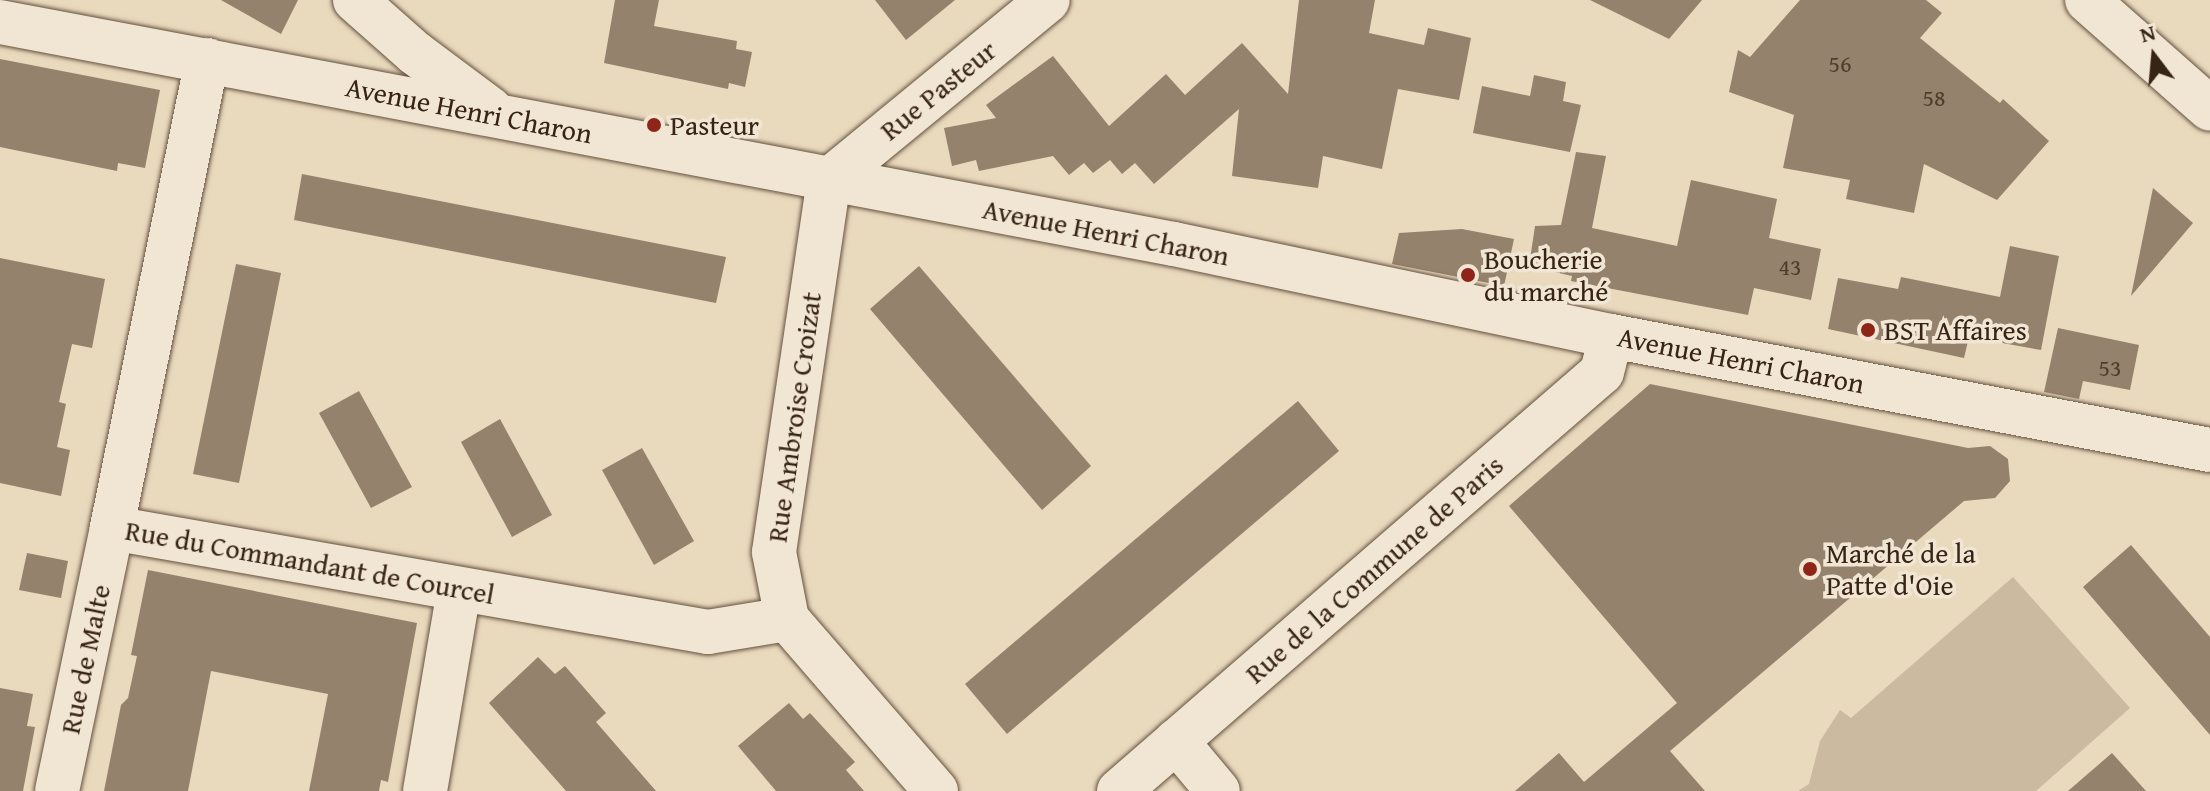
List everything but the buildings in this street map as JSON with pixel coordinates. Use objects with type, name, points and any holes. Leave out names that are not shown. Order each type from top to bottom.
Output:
[{"type":"street","points":[[355,0],[415,53],[498,115]]},
{"type":"street","name":"Rue Pasteur","points":[[829,180],[1048,0]]},
{"type":"street","points":[[2087,0],[2210,109]]},
{"type":"street","name":"Avenue Henri Charon","points":[[0,22],[1174,244],[1611,336],[2210,450]]},
{"type":"street","name":"Rue du Commandant de Courcel","points":[[207,60],[112,528],[708,632],[787,619]]},
{"type":"street","name":"Rue Ambroise Croizat","points":[[829,180],[774,552],[787,619],[936,791]]},
{"type":"street","name":"Rue de la Commune de Paris","points":[[1119,791],[1602,372],[1611,336]]},
{"type":"street","name":"Rue de Malte","points":[[57,791],[112,528]]},
{"type":"street","points":[[425,791],[459,590]]},
{"type":"street","points":[[1176,741],[1218,791]]},
{"type":"shaded area","points":[[2013,577],[2130,708],[2036,791],[1798,791],[1809,784],[1820,741],[1840,710],[1851,718]]},
{"type":"place","name":"Pasteur","points":[[654,125]]},
{"type":"place","name":"Boucherie du marché","points":[[1468,275]]},
{"type":"place","name":"BST Affaires","points":[[1868,330]]},
{"type":"place","name":"Marché de la Patte d'Oie","points":[[1810,569]]}]
